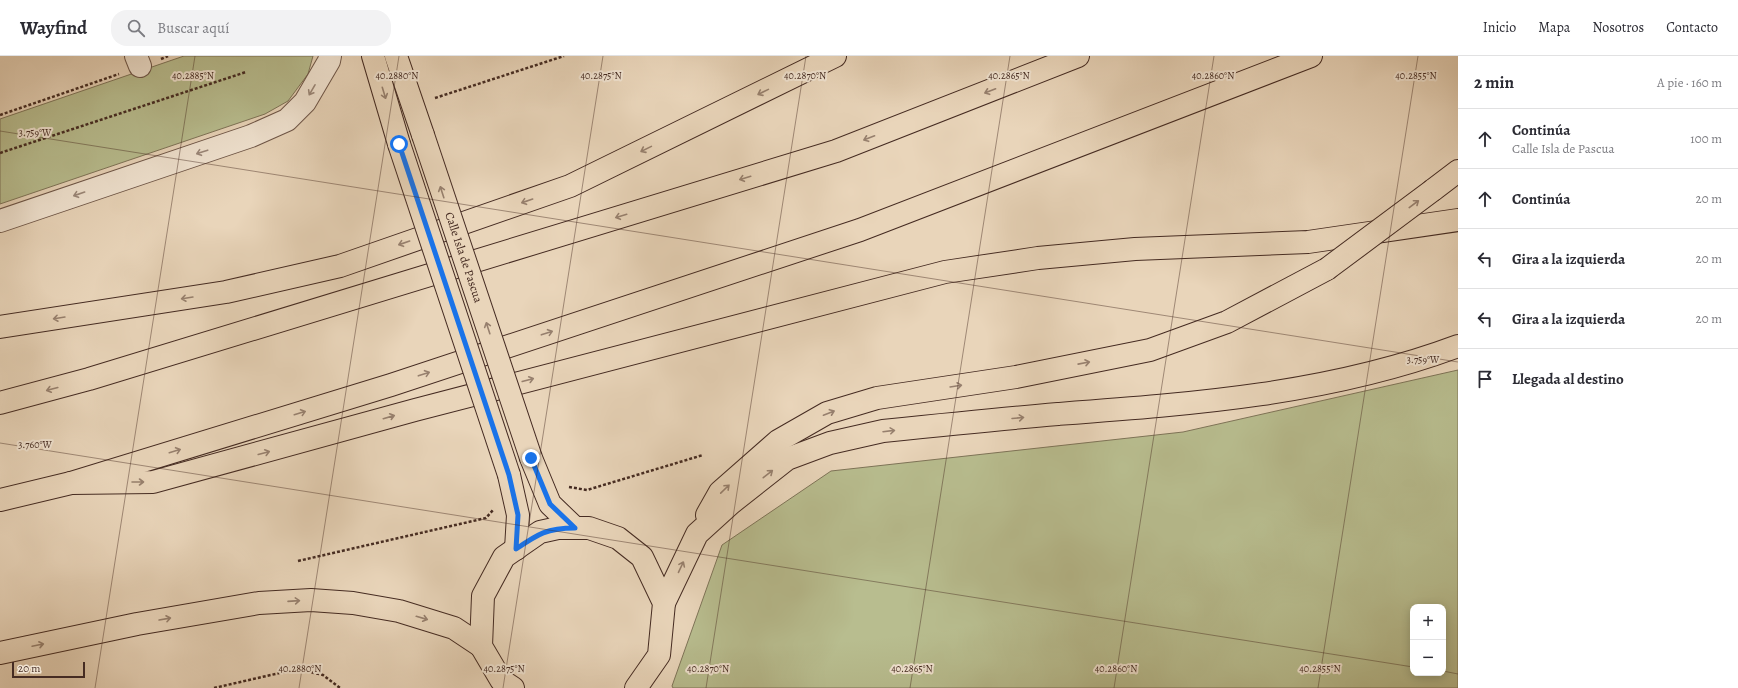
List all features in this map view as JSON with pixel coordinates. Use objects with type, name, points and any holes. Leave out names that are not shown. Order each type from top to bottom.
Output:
[{"type":"main road","points":[[373,56],[399,144],[509,475],[518,515],[516,549]]},
{"type":"main road","name":"Calle Isla de Pascua","points":[[396,56],[531,458],[550,504],[575,528]]},
{"type":"main road","points":[[0,328],[226,292],[340,266],[570,186],[836,56]]},
{"type":"main road","points":[[0,404],[89,379],[836,151],[1078,56]]},
{"type":"main road","points":[[0,500],[71,482],[391,385],[860,230],[1311,56]]},
{"type":"main road","points":[[636,688],[659,655],[664,603],[697,534],[720,492],[778,440],[827,413],[877,398],[1016,377],[1150,350],[1227,322],[1327,269],[1458,171]]},
{"type":"main road","points":[[71,482],[153,482],[430,406],[945,272],[1038,258],[1128,250],[1308,242],[1458,220]]},
{"type":"main road","points":[[697,534],[730,504],[787,459],[830,443],[883,431],[1234,399],[1300,388],[1417,361],[1458,346]]},
{"type":"main road","points":[[481,646],[483,596],[504,557],[540,532],[558,528],[589,528],[618,538],[642,557],[664,603]]},
{"type":"main road","points":[[0,653],[137,624],[259,603],[311,600],[353,603],[399,611],[454,628],[481,646],[501,680],[513,688]]},
{"type":"lane","points":[[0,221],[251,136],[287,120],[305,102],[329,61],[330,56]]},
{"type":"path","points":[[0,115],[138,61],[168,56]]},
{"type":"path","points":[[433,99],[564,56]]},
{"type":"path","points":[[0,153],[246,72]]},
{"type":"path","points":[[566,487],[587,490],[703,455]]},
{"type":"path","points":[[298,561],[486,518],[494,508]]},
{"type":"path","points":[[214,688],[297,669],[324,676],[340,688]]},
{"type":"green space","points":[[184,56],[313,56],[308,74],[288,101],[265,114],[0,204],[0,119]]},
{"type":"green space","points":[[1458,370],[1458,688],[673,688],[672,686],[722,545],[831,471],[1183,432]]},
{"type":"route","points":[[399,144],[509,475],[518,515],[516,549],[540,532],[558,528],[575,528],[550,504],[531,458]]}]
